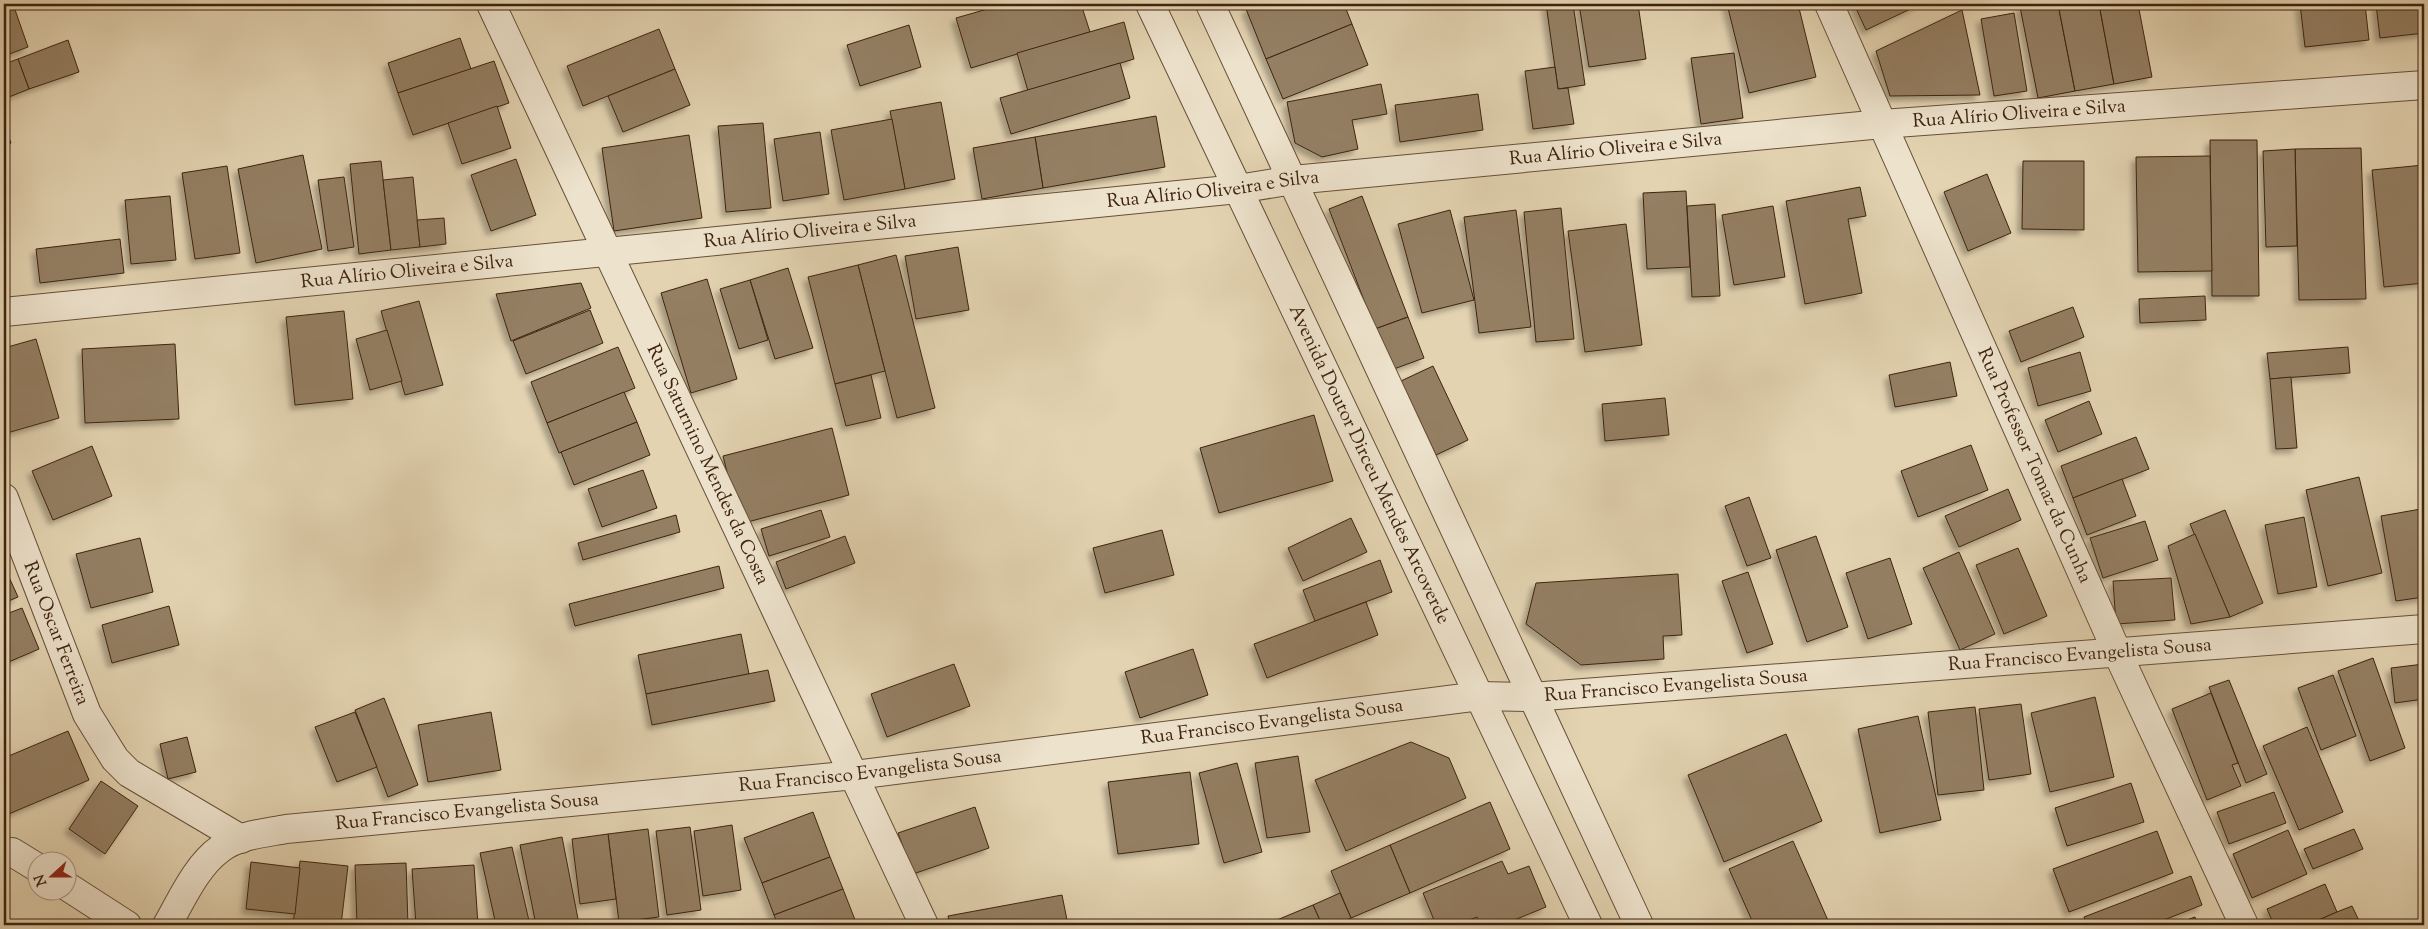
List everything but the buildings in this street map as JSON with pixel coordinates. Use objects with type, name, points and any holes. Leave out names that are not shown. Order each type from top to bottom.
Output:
[{"type":"street","name":"Rua Saturnino Mendes da Costa","points":[[491,4],[924,925]]},
{"type":"street","name":"Avenida Doutor Dirceu Mendes Arcoverde","points":[[1150,4],[1588,925]]},
{"type":"street","points":[[1210,4],[1531,697],[1639,925]]},
{"type":"street","name":"Rua Professor Tomaz da Cunha","points":[[1829,4],[2117,652],[2244,925]]},
{"type":"street","name":"Rua Alírio Oliveira e Silva","points":[[4,312],[606,250],[1238,189],[1293,180],[1882,124],[2424,85]]},
{"type":"street","name":"Rua Oscar Ferreira","points":[[4,498],[87,714],[115,759],[129,773],[241,838]]},
{"type":"street","name":"Rua Francisco Evangelista Sousa","points":[[167,925],[201,869],[219,849],[241,838],[286,829],[855,775],[1480,696],[1531,697],[2424,629]]},
{"type":"street","points":[[12,852],[28,862]]},
{"type":"street","points":[[78,893],[127,925]]}]
